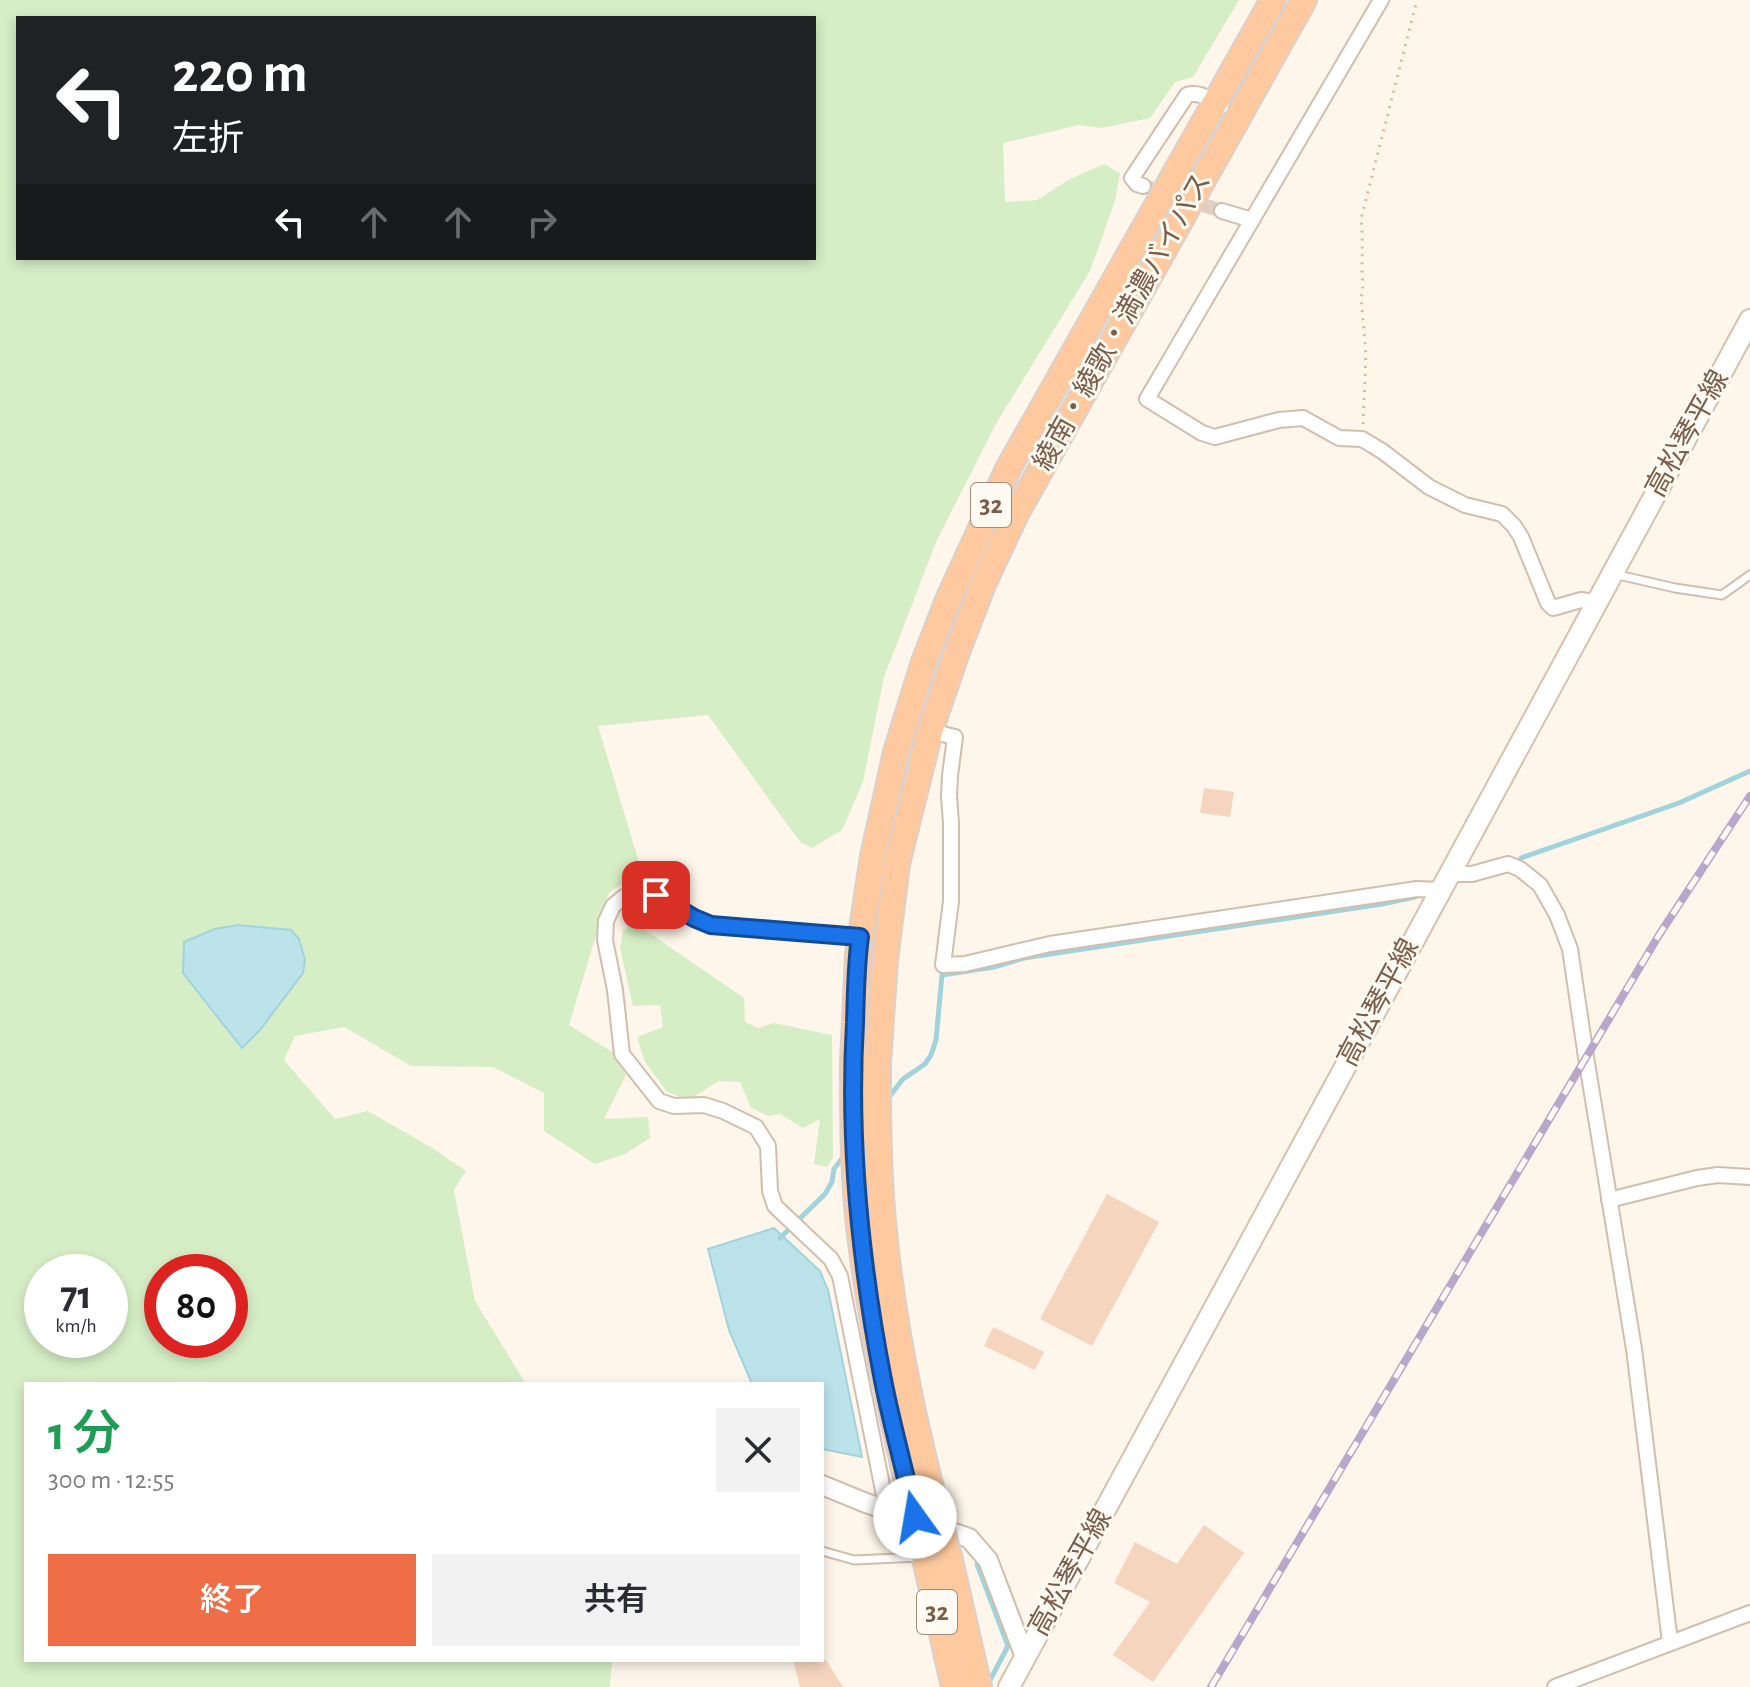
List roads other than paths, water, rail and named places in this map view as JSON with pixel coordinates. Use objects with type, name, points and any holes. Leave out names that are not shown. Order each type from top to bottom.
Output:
[{"type":"highway","name":"綾南・綾歌・満濃バイパス","points":[[978,1678],[931,1550],[884,1383],[869,1305],[854,1163],[853,1062],[860,937],[873,856],[896,752],[924,662],[948,600],[1008,469],[1273,0]]},
{"type":"highway","name":"綾南・綾歌・満濃バイパス","points":[[954,1687],[931,1550],[933,1499],[894,1304],[878,1162],[878,1063],[885,960],[897,864],[930,731],[984,582],[1016,514],[1304,0]]},
{"type":"main road","name":"高松琴平線","points":[[1009,1687],[1750,320]]},
{"type":"street","points":[[1381,0],[1147,399],[1202,433],[1215,437],[1279,420],[1303,418],[1339,438],[1362,439],[1429,487],[1465,505],[1502,514],[1521,537],[1548,603],[1553,608],[1581,600],[1596,602]]},
{"type":"street","points":[[1143,186],[1132,178],[1187,95],[1202,94],[1238,116]]},
{"type":"street","points":[[1222,211],[1252,220]]},
{"type":"street","points":[[930,731],[955,737],[949,786],[951,901],[943,965],[965,964],[1065,942],[1417,889],[1508,864],[1520,869],[1540,885],[1557,915],[1570,949],[1634,1349],[1670,1642]]},
{"type":"street","points":[[860,937],[711,925],[656,895],[639,892],[624,897],[613,906],[606,921],[605,940],[615,990],[622,1054],[659,1101],[674,1106],[704,1105],[756,1127],[768,1146],[770,1191],[775,1206],[831,1259],[840,1276],[887,1510]]},
{"type":"street","points":[[1609,1200],[1697,1178],[1718,1175],[1750,1177]]},
{"type":"street","points":[[824,1486],[969,1538],[988,1560],[1025,1657]]},
{"type":"street","points":[[1555,1687],[1750,1613]]},
{"type":"lane","points":[[1612,573],[1722,595],[1750,575]]},
{"type":"lane","points":[[824,1552],[854,1560],[910,1559],[931,1550]]},
{"type":"water","points":[[238,925],[291,930],[299,939],[305,960],[303,973],[260,1030],[242,1048],[183,973],[184,942],[215,929]]},
{"type":"water","points":[[774,1228],[820,1271],[828,1290],[862,1457],[824,1449],[824,1382],[751,1382],[729,1330],[708,1249]]},
{"type":"waterway","points":[[1521,858],[1679,803],[1750,771]]},
{"type":"waterway","points":[[886,1101],[903,1079],[925,1064],[931,1055],[936,1040],[942,975],[994,967],[1024,958],[1415,897]]},
{"type":"waterway","points":[[780,1238],[825,1194],[832,1182],[834,1169],[844,1156]]},
{"type":"waterway","points":[[977,1564],[1008,1646],[987,1686]]},
{"type":"tunnel","points":[[1143,186],[1222,211]]},
{"type":"railway","points":[[1211,1687],[1659,935],[1750,796]]}]
